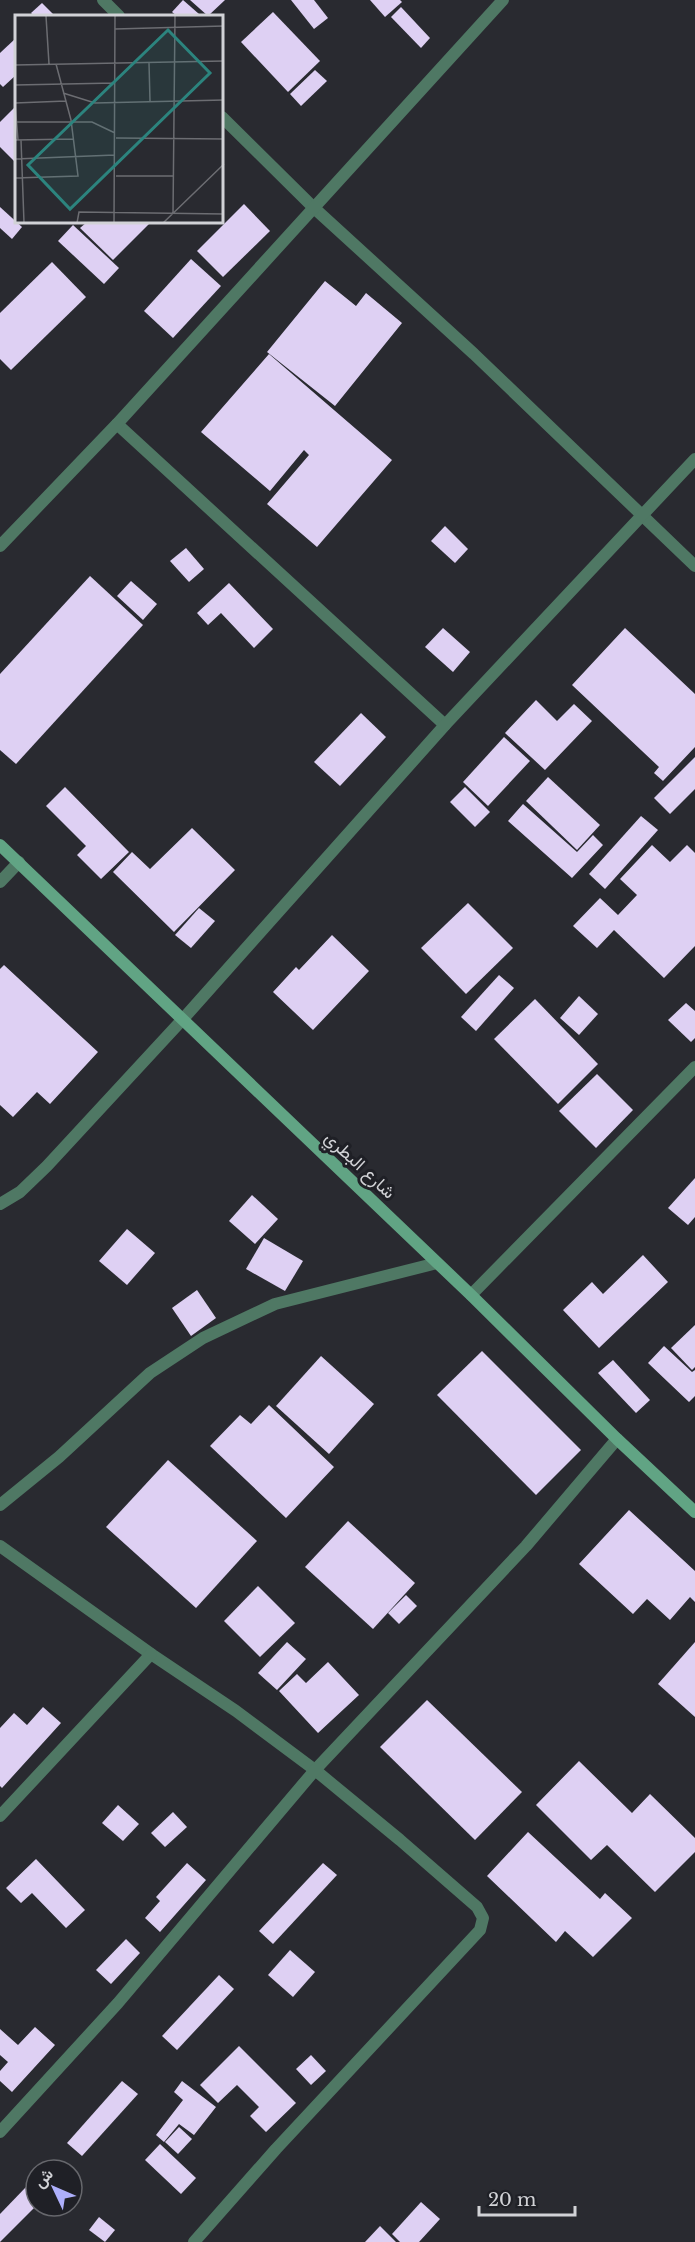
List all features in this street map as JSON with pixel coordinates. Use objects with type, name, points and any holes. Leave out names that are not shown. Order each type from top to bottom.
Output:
[{"type":"main road","name":"شارع البطري","points":[[0,845],[695,1512]]},
{"type":"street","points":[[103,0],[118,15]]},
{"type":"street","points":[[0,546],[117,424],[503,0]]},
{"type":"street","points":[[224,119],[313,207],[474,354],[695,566]]},
{"type":"street","points":[[117,424],[445,725]]},
{"type":"street","points":[[0,1204],[20,1192],[47,1166],[183,1019],[445,725],[695,459]]},
{"type":"street","points":[[0,882],[19,862]]},
{"type":"street","points":[[471,1295],[695,1067]]},
{"type":"street","points":[[0,1505],[59,1457],[150,1373],[203,1338],[275,1304],[438,1263]]},
{"type":"street","points":[[0,2132],[117,2003],[315,1770],[526,1546],[617,1439]]},
{"type":"street","points":[[0,1546],[151,1654],[236,1710],[315,1770],[477,1907],[483,1918],[480,1930],[194,2242]]},
{"type":"street","points":[[0,1816],[151,1654]]},
{"type":"building","points":[[183,0],[199,14],[176,15],[172,12]]},
{"type":"building","points":[[190,0],[225,0],[209,15]]},
{"type":"building","points":[[291,0],[314,0],[328,18],[314,29]]},
{"type":"building","points":[[370,0],[400,0],[402,2],[385,17]]},
{"type":"building","points":[[42,3],[54,15],[33,15],[31,13]]},
{"type":"building","points":[[401,7],[430,38],[421,48],[391,17]]},
{"type":"building","points":[[273,12],[320,61],[288,92],[241,42]]},
{"type":"building","points":[[15,39],[15,76],[3,87],[0,84],[0,53]]},
{"type":"building","points":[[315,70],[327,81],[301,106],[290,94]]},
{"type":"building","points":[[15,107],[15,162],[0,147],[0,122]]},
{"type":"building","points":[[244,204],[270,231],[223,277],[197,251]]},
{"type":"building","points":[[0,207],[15,221],[15,224],[22,227],[12,239],[0,228]]},
{"type":"building","points":[[85,224],[149,224],[113,260],[80,228]]},
{"type":"building","points":[[73,225],[119,268],[104,284],[58,241]]},
{"type":"building","points":[[191,259],[221,286],[173,338],[144,311]]},
{"type":"building","points":[[52,262],[86,297],[11,370],[0,359],[0,313]]},
{"type":"building","points":[[325,281],[356,306],[366,293],[402,323],[335,406],[267,352]]},
{"type":"building","points":[[269,354],[392,460],[317,547],[267,504],[309,455],[304,450],[270,491],[201,432]]},
{"type":"building","points":[[445,526],[468,549],[455,563],[431,541]]},
{"type":"building","points":[[186,548],[204,569],[189,582],[170,561]]},
{"type":"building","points":[[90,576],[143,625],[16,764],[0,750],[0,674]]},
{"type":"building","points":[[131,581],[157,604],[143,620],[117,596]]},
{"type":"building","points":[[229,583],[273,629],[254,648],[221,613],[208,625],[197,613]]},
{"type":"building","points":[[443,628],[470,652],[453,672],[425,647]]},
{"type":"building","points":[[625,628],[695,694],[695,747],[663,781],[654,773],[659,767],[572,685]]},
{"type":"building","points":[[536,700],[557,721],[574,704],[592,721],[545,770],[505,733]]},
{"type":"building","points":[[361,713],[386,737],[340,786],[314,762]]},
{"type":"building","points":[[504,737],[530,761],[488,806],[463,782]]},
{"type":"building","points":[[695,757],[695,789],[670,814],[654,798]]},
{"type":"building","points":[[548,777],[600,825],[577,850],[526,801]]},
{"type":"building","points":[[65,787],[129,852],[101,879],[77,855],[86,846],[46,806]]},
{"type":"building","points":[[465,787],[490,812],[475,827],[450,802]]},
{"type":"building","points":[[523,804],[577,852],[593,835],[603,845],[572,878],[508,821]]},
{"type":"building","points":[[641,816],[658,830],[605,889],[589,874]]},
{"type":"building","points":[[192,828],[235,870],[174,932],[113,872],[132,852],[150,869]]},
{"type":"building","points":[[652,845],[670,862],[687,845],[695,853],[695,946],[664,978],[614,930],[597,948],[573,926],[600,898],[618,915],[637,895],[620,879]]},
{"type":"building","points":[[468,903],[513,948],[466,994],[421,948]]},
{"type":"building","points":[[199,908],[215,921],[191,948],[175,935]]},
{"type":"building","points":[[332,935],[369,971],[313,1030],[273,992],[296,967],[299,970]]},
{"type":"building","points":[[4,965],[98,1052],[50,1104],[37,1092],[13,1117],[0,1105],[0,969]]},
{"type":"building","points":[[499,975],[514,988],[476,1031],[461,1017]]},
{"type":"building","points":[[579,996],[598,1014],[579,1035],[560,1018]]},
{"type":"building","points":[[535,999],[598,1064],[558,1104],[494,1039]]},
{"type":"building","points":[[686,1003],[695,1011],[695,1038],[691,1042],[668,1020]]},
{"type":"building","points":[[597,1074],[633,1110],[596,1148],[559,1111]]},
{"type":"building","points":[[695,1178],[695,1217],[688,1225],[668,1208]]},
{"type":"building","points":[[252,1195],[278,1219],[255,1244],[229,1221]]},
{"type":"building","points":[[127,1229],[155,1253],[127,1285],[99,1261]]},
{"type":"building","points":[[264,1238],[303,1261],[285,1291],[246,1269]]},
{"type":"building","points":[[643,1255],[668,1282],[599,1348],[563,1310],[592,1282],[603,1294]]},
{"type":"building","points":[[197,1290],[216,1318],[191,1336],[172,1308]]},
{"type":"building","points":[[695,1325],[695,1367],[692,1370],[671,1348]]},
{"type":"building","points":[[664,1346],[692,1372],[695,1370],[695,1396],[689,1402],[648,1363]]},
{"type":"building","points":[[482,1351],[581,1450],[536,1495],[437,1395]]},
{"type":"building","points":[[321,1356],[374,1404],[329,1454],[276,1406]]},
{"type":"building","points":[[613,1360],[650,1400],[636,1413],[598,1373]]},
{"type":"building","points":[[269,1405],[334,1467],[286,1518],[210,1446],[240,1415],[251,1424]]},
{"type":"building","points":[[168,1460],[257,1541],[196,1608],[106,1527]]},
{"type":"building","points":[[629,1510],[695,1571],[695,1602],[690,1597],[670,1620],[647,1599],[633,1614],[579,1564]]},
{"type":"building","points":[[348,1521],[415,1583],[373,1629],[305,1567]]},
{"type":"building","points":[[258,1586],[295,1623],[260,1657],[224,1621]]},
{"type":"building","points":[[406,1595],[417,1606],[399,1624],[388,1613]]},
{"type":"building","points":[[287,1642],[306,1659],[277,1690],[258,1673]]},
{"type":"building","points":[[695,1642],[695,1717],[658,1684]]},
{"type":"building","points":[[328,1662],[359,1695],[318,1733],[279,1691],[297,1674],[306,1683]]},
{"type":"building","points":[[427,1700],[522,1792],[475,1840],[380,1747]]},
{"type":"building","points":[[43,1707],[61,1723],[2,1788],[0,1786],[0,1728],[14,1713],[27,1725]]},
{"type":"building","points":[[579,1761],[632,1813],[650,1794],[695,1838],[695,1852],[655,1892],[607,1845],[591,1860],[536,1805]]},
{"type":"building","points":[[118,1805],[139,1824],[123,1841],[102,1823]]},
{"type":"building","points":[[173,1812],[187,1827],[165,1847],[151,1833]]},
{"type":"building","points":[[528,1832],[600,1899],[605,1893],[632,1918],[593,1957],[565,1931],[556,1942],[487,1876]]},
{"type":"building","points":[[36,1859],[85,1910],[66,1928],[32,1893],[21,1903],[6,1888]]},
{"type":"building","points":[[187,1863],[206,1880],[160,1932],[145,1918],[160,1901],[156,1897]]},
{"type":"building","points":[[323,1863],[337,1875],[273,1944],[259,1931]]},
{"type":"building","points":[[126,1939],[140,1953],[111,1984],[96,1970]]},
{"type":"building","points":[[290,1950],[315,1972],[293,1997],[268,1975]]},
{"type":"building","points":[[219,1975],[234,1989],[177,2050],[162,2036]]},
{"type":"building","points":[[35,2027],[55,2045],[12,2092],[0,2081],[0,2071],[8,2062],[0,2055],[0,2029],[18,2045]]},
{"type":"building","points":[[239,2046],[296,2103],[266,2132],[250,2116],[259,2107],[237,2085],[218,2103],[200,2085]]},
{"type":"building","points":[[311,2055],[326,2071],[311,2085],[296,2069]]},
{"type":"building","points":[[122,2081],[138,2094],[82,2156],[67,2143]]},
{"type":"building","points":[[182,2081],[216,2107],[194,2135],[179,2124],[164,2142],[156,2135],[183,2100],[174,2092]]},
{"type":"building","points":[[179,2127],[192,2139],[178,2154],[165,2142]]},
{"type":"building","points":[[160,2144],[196,2178],[181,2194],[145,2160]]},
{"type":"building","points":[[24,2189],[24,2218],[0,2242],[0,2214]]},
{"type":"building","points":[[421,2202],[440,2219],[419,2242],[400,2242],[392,2234]]},
{"type":"building","points":[[99,2217],[115,2230],[105,2242],[89,2230]]},
{"type":"building","points":[[380,2226],[396,2242],[365,2242]]}]
